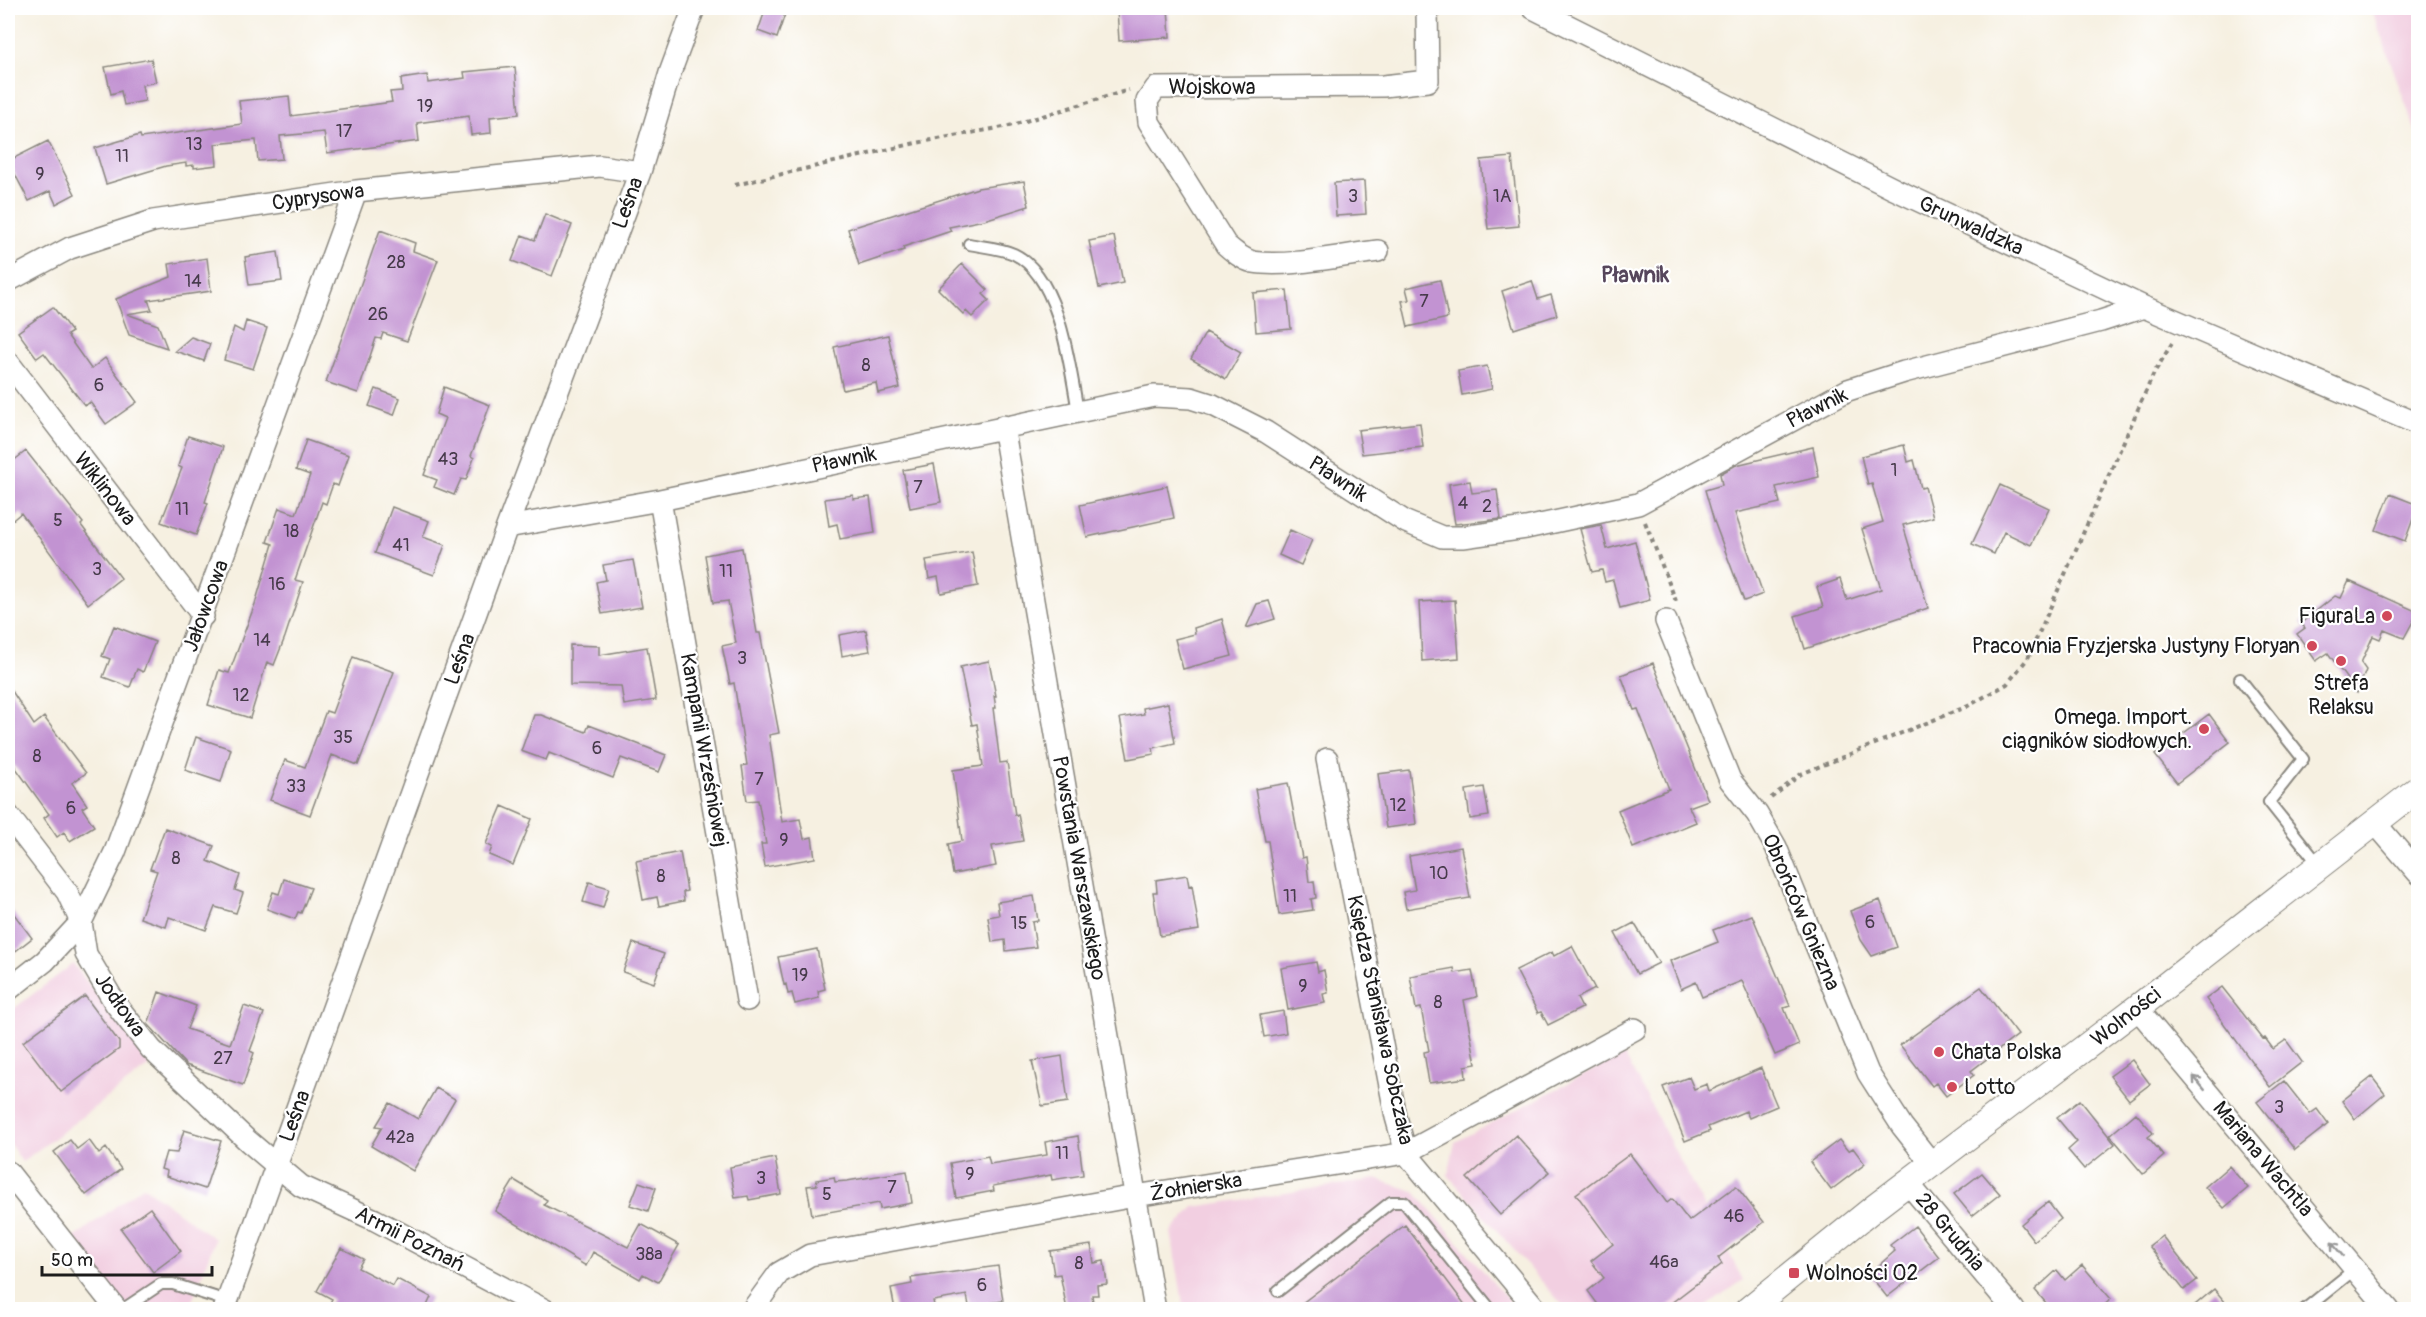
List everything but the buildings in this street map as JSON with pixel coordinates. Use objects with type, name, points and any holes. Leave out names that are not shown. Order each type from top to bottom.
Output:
[{"type":"street","name":"Leśna","points":[[225,1305],[507,527],[640,172],[670,73],[694,8]]},
{"type":"street","name":"Wojskowa","points":[[1378,251],[1279,263],[1252,261],[1238,255],[1226,245],[1149,122],[1147,101],[1156,88],[1383,86],[1428,81],[1427,8]]},
{"type":"street","name":"Grunwaldzka","points":[[1533,8],[1894,189],[2144,307],[2418,424]]},
{"type":"street","name":"Cyprysowa","points":[[8,281],[70,248],[153,221],[356,191],[600,166],[640,172]]},
{"type":"street","name":"Jałowcowa","points":[[8,990],[45,961],[81,922],[115,852],[203,616],[356,191]]},
{"type":"street","name":"Pławnik","points":[[507,527],[660,500],[1154,396],[1191,398],[1213,405],[1266,432],[1406,522],[1442,537],[1463,537],[1526,528],[1638,504],[1848,390],[1947,360],[2101,321],[2144,307]]},
{"type":"street","name":"Wiklinowa","points":[[8,362],[203,616]]},
{"type":"street","name":"Powstania Warszawskiego","points":[[1003,426],[1155,1310]]},
{"type":"street","name":"Kampanii Wrześniowej","points":[[660,500],[747,1000]]},
{"type":"street","name":"Obrońców Gniezna","points":[[1666,621],[1730,780],[1757,813],[1776,847],[1868,1072],[1902,1126],[1932,1164]]},
{"type":"street","name":"Księdza Stanisława Sobczaka","points":[[1327,759],[1396,1118],[1407,1153],[1537,1310]]},
{"type":"street","name":"Wolności","points":[[1748,1310],[1932,1164],[2418,789]]},
{"type":"street","name":"Jodłowa","points":[[8,814],[67,892],[81,922],[86,954],[115,1003],[151,1049],[277,1166]]},
{"type":"street","points":[[2375,823],[2418,873]]},
{"type":"street","name":"Mariana Wachtla","points":[[2137,1008],[2388,1310]]},
{"type":"street","name":"Żołnierska","points":[[752,1310],[779,1274],[810,1255],[1135,1196],[1407,1153],[1635,1029]]},
{"type":"street","name":"Armii Poznań","points":[[277,1166],[302,1186],[375,1220],[544,1310]]},
{"type":"street","points":[[11,1183],[117,1310]]},
{"type":"street","name":"28 Grudnia","points":[[1908,1183],[2014,1310]]},
{"type":"lane","points":[[969,244],[1015,254],[1041,277],[1053,301],[1067,352],[1078,412]]},
{"type":"lane","points":[[2240,679],[2302,759],[2269,802],[2320,866]]},
{"type":"lane","points":[[1278,1291],[1391,1202],[1404,1202],[1491,1310]]},
{"type":"lane","points":[[2304,1310],[2355,1269]]},
{"type":"lane","points":[[122,1310],[161,1284],[173,1284],[225,1305]]},
{"type":"path","points":[[735,185],[916,143],[1009,126],[1129,90],[1156,88]]},
{"type":"path","points":[[1757,813],[1773,796],[1801,774],[1968,706],[2007,684],[2028,658],[2154,373],[2184,324]]},
{"type":"path","points":[[1638,504],[1677,604],[1666,621]]},
{"type":"shaded area","points":[[2371,8],[2418,8],[2418,138]]},
{"type":"shaded area","points":[[73,964],[152,1064],[22,1162],[8,1141],[8,1013]]},
{"type":"shaded area","points":[[1624,1054],[1743,1280],[1703,1309],[1566,1309],[1448,1175],[1455,1142]]},
{"type":"shaded area","points":[[1376,1179],[1414,1191],[1516,1309],[1184,1309],[1171,1232],[1194,1207]]},
{"type":"shaded area","points":[[143,1186],[215,1239],[189,1310],[124,1309],[71,1240]]},
{"type":"place","name":"FiguraLa","points":[[2387,616]]},
{"type":"place","name":"Pracownia Fryzjerska Justyny Floryan","points":[[2312,646]]},
{"type":"place","name":"Strefa Relaksu","points":[[2341,661]]},
{"type":"place","name":"Omega. Import. ciągników siodłowych.","points":[[2204,729]]},
{"type":"place","name":"Chata Polska","points":[[1939,1052]]},
{"type":"place","name":"Lotto","points":[[1952,1087]]},
{"type":"place","name":"Wolności 02","points":[[1794,1273]]},
{"type":"district","name":"Pławnik","points":[[1635,275]]}]
